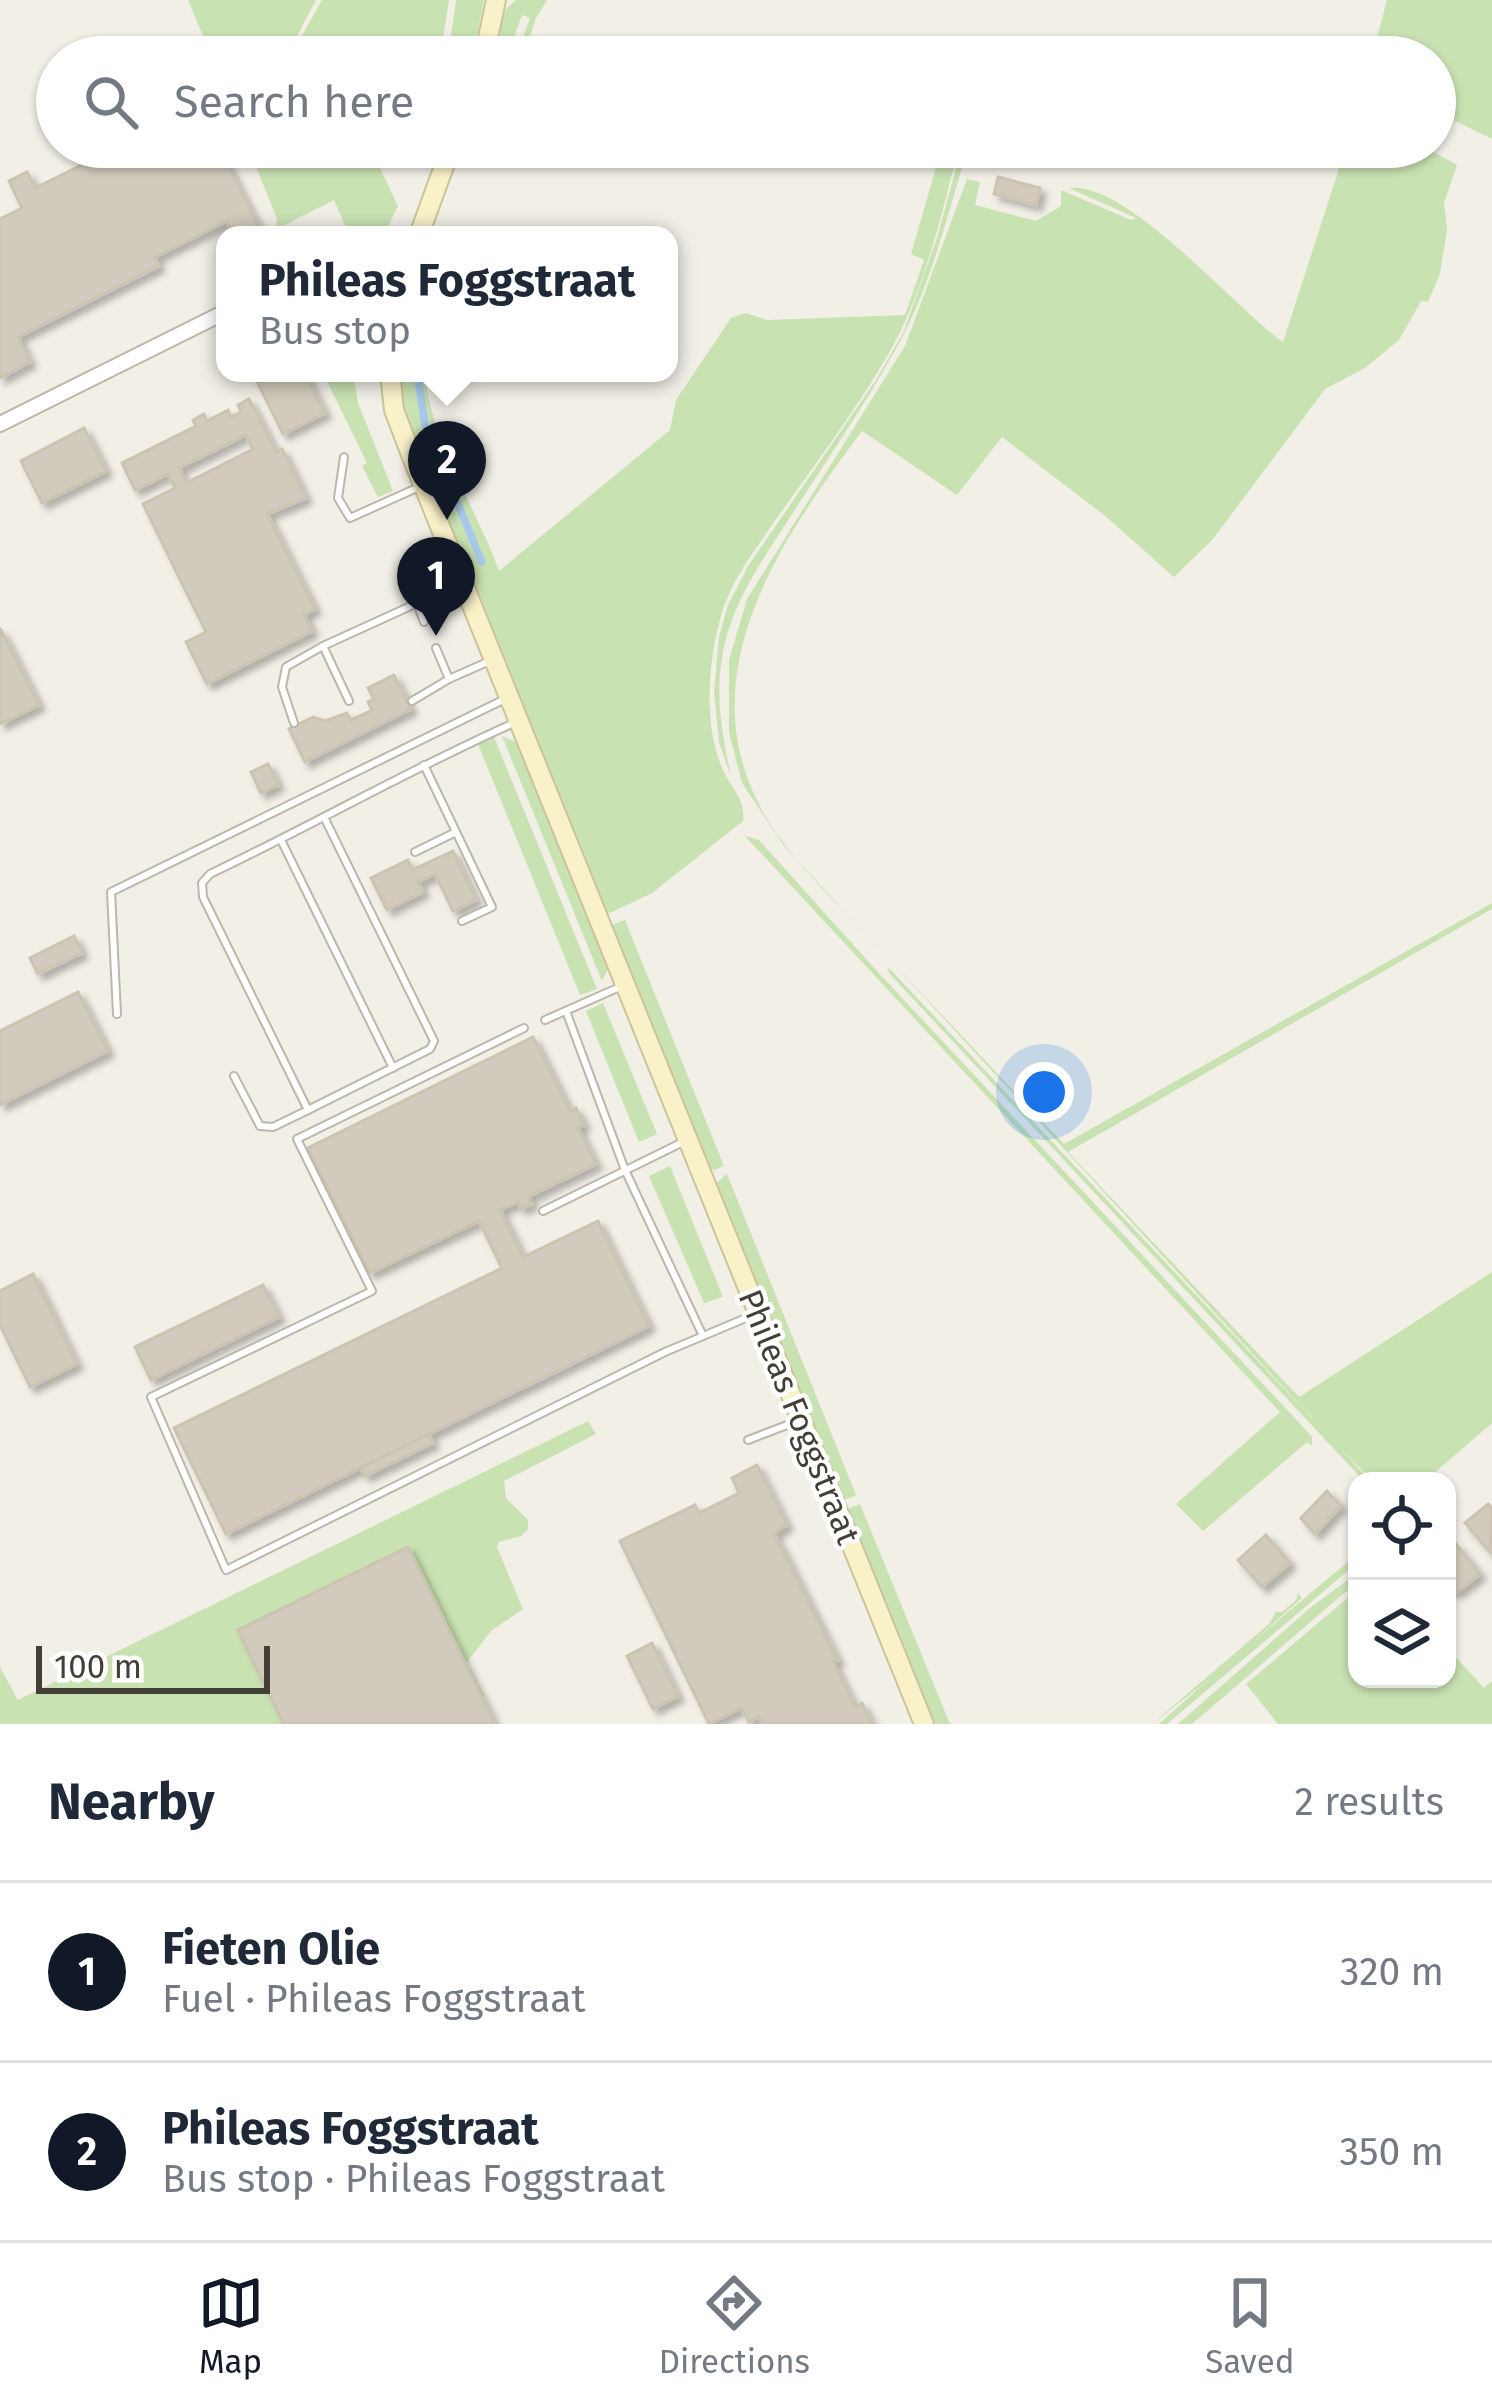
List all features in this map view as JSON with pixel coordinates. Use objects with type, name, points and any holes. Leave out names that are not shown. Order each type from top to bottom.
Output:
[{"type":"street","points":[[488,36],[496,0]]},
{"type":"street","points":[[422,226],[443,168]]},
{"type":"street","points":[[0,424],[216,316]]},
{"type":"street","name":"Phileas Foggstraat","points":[[391,382],[394,410],[423,485],[924,1724]]},
{"type":"lane","points":[[344,457],[338,498],[350,518],[423,485]]},
{"type":"lane","points":[[294,723],[283,687],[286,667],[462,582]]},
{"type":"lane","points":[[417,603],[424,622]]},
{"type":"lane","points":[[323,646],[349,701]]},
{"type":"lane","points":[[436,649],[448,679]]},
{"type":"lane","points":[[412,701],[494,660]]},
{"type":"lane","points":[[117,1014],[111,892],[508,697]]},
{"type":"lane","points":[[308,1110],[201,890],[209,874],[518,721]]},
{"type":"lane","points":[[424,765],[492,907],[462,922]]},
{"type":"lane","points":[[234,1076],[260,1126],[273,1127],[430,1049],[433,1037],[325,819]]},
{"type":"lane","points":[[415,852],[456,832]]},
{"type":"lane","points":[[281,840],[393,1068]]},
{"type":"lane","points":[[545,1020],[625,984]]},
{"type":"lane","points":[[566,1011],[626,1170],[703,1336]]},
{"type":"lane","points":[[524,1028],[297,1139],[372,1292],[151,1397],[226,1570],[757,1313]]},
{"type":"lane","points":[[543,1211],[686,1140]]},
{"type":"lane","points":[[748,1441],[800,1420]]},
{"type":"green space","points":[[188,0],[316,0],[297,36],[203,36]]},
{"type":"green space","points":[[322,0],[449,0],[443,36],[302,36]]},
{"type":"green space","points":[[456,0],[484,0],[477,36],[451,36]]},
{"type":"green space","points":[[516,0],[547,0],[530,36],[524,36],[530,18],[522,15],[514,36],[497,36],[504,11]]},
{"type":"green space","points":[[1387,0],[1492,0],[1492,139],[1456,121],[1456,36],[1378,36]]},
{"type":"green space","points":[[256,168],[380,168],[398,206],[388,226],[345,226],[334,200],[283,226],[276,226]]},
{"type":"green space","points":[[936,168],[953,168],[929,258],[897,338],[746,564],[723,609],[711,669],[710,713],[717,754],[740,801],[743,821],[652,893],[610,913],[603,910],[412,436],[400,382],[414,382],[421,425],[479,565],[486,562],[429,422],[422,382],[426,382],[445,450],[499,571],[670,430],[676,400],[731,318],[746,313],[767,320],[905,315],[924,260],[911,254]]},
{"type":"green space","points":[[956,168],[962,168],[909,324],[860,409],[760,563],[733,618],[719,689],[731,777],[719,742],[714,692],[719,637],[728,605],[748,566],[876,380],[904,331]]},
{"type":"green space","points":[[1339,168],[1456,168],[1444,203],[1447,229],[1440,274],[1428,302],[1421,301],[1399,340],[1365,368],[1325,389],[1213,539],[1174,577],[1104,515],[1002,437],[957,495],[862,431],[798,522],[771,571],[750,620],[737,671],[735,724],[747,777],[774,830],[797,860],[784,846],[742,783],[729,732],[729,660],[747,599],[905,346],[967,179],[980,182],[975,205],[1036,221],[1061,206],[1061,190],[1131,220],[1136,218],[1069,188],[1093,191],[1120,204],[1179,249],[1283,342]]},
{"type":"green space","points":[[327,382],[354,382],[358,403],[393,491],[378,497],[362,466],[367,463]]},
{"type":"green space","points":[[502,736],[516,742],[608,969],[602,981]]},
{"type":"green space","points":[[494,737],[597,989],[580,995],[478,744]]},
{"type":"green space","points":[[745,836],[759,840],[1304,1428],[1312,1437],[1312,1446],[1307,1442],[1203,1531],[1176,1504],[1280,1412]]},
{"type":"green space","points":[[1492,903],[1492,909],[1068,1152],[1299,1397],[1492,1272],[1492,1423],[1435,1472],[1364,1472],[1341,1449],[1362,1472],[1356,1472],[889,973],[888,967],[1335,1443],[889,959],[1064,1144]]},
{"type":"green space","points":[[625,920],[724,1166],[714,1170],[707,1167],[611,930]]},
{"type":"green space","points":[[603,1003],[657,1134],[639,1142],[586,1011]]},
{"type":"green space","points":[[670,1166],[723,1297],[704,1303],[649,1176]]},
{"type":"green space","points":[[727,1174],[856,1495],[847,1499],[840,1496],[714,1185]]},
{"type":"green space","points":[[588,1421],[596,1434],[504,1481],[506,1498],[528,1520],[528,1529],[521,1536],[499,1542],[497,1547],[523,1609],[491,1631],[467,1662],[484,1696],[426,1724],[0,1724],[0,1667],[18,1700]]},
{"type":"green space","points":[[860,1504],[950,1724],[933,1724],[848,1515],[850,1508]]},
{"type":"green space","points":[[1348,1562],[1348,1571],[1167,1724],[1159,1724],[1207,1681],[1152,1724],[1269,1624],[1276,1612],[1296,1600],[1298,1593],[1302,1598],[1250,1644]]},
{"type":"green space","points":[[1348,1580],[1348,1590],[1192,1724],[1178,1724]]},
{"type":"green space","points":[[1348,1598],[1348,1688],[1456,1688],[1456,1658],[1484,1688],[1492,1681],[1492,1724],[1278,1724],[1246,1684]]},
{"type":"water","points":[[414,382],[422,382],[429,424],[486,562],[483,566],[479,565],[421,425]]},
{"type":"building","points":[[75,168],[230,168],[258,226],[230,226],[227,221],[216,226],[155,257],[159,266],[18,337],[30,362],[0,378],[0,219],[22,208],[9,181],[27,172],[35,188]]},
{"type":"building","points":[[998,177],[1040,188],[1036,205],[994,194]]},
{"type":"building","points":[[257,382],[310,382],[325,413],[283,434]]},
{"type":"building","points":[[249,399],[276,452],[282,449],[306,498],[267,514],[315,609],[304,615],[312,631],[207,684],[186,642],[206,632],[143,504],[175,488],[168,474],[135,490],[122,463],[196,426],[193,420],[204,414],[207,421],[228,410],[231,417],[241,412],[238,405]],"holes":[[[246,435],[253,449],[186,483],[179,468]]]},
{"type":"building","points":[[84,428],[106,471],[42,503],[21,461]]},
{"type":"building","points":[[0,628],[39,705],[0,724]]},
{"type":"building","points":[[394,675],[411,709],[305,762],[289,729],[313,717],[325,721],[347,713],[351,720],[372,710],[368,702],[374,699],[368,688]]},
{"type":"building","points":[[268,764],[278,785],[261,793],[251,772]]},
{"type":"building","points":[[453,851],[476,900],[453,911],[435,874],[418,882],[423,892],[387,910],[371,878],[408,860],[412,870]]},
{"type":"building","points":[[74,936],[82,953],[38,974],[30,958]]},
{"type":"building","points":[[78,992],[108,1051],[0,1105],[0,1031]]},
{"type":"building","points":[[533,1037],[570,1111],[576,1108],[584,1125],[578,1128],[596,1164],[528,1197],[532,1204],[521,1209],[518,1202],[500,1210],[523,1257],[598,1221],[649,1326],[226,1534],[174,1428],[502,1268],[479,1221],[370,1273],[308,1148]]},
{"type":"building","points":[[33,1274],[77,1364],[30,1387],[0,1325],[0,1291]]},
{"type":"building","points":[[263,1285],[279,1317],[151,1380],[135,1347]]},
{"type":"building","points":[[429,1434],[433,1443],[365,1476],[361,1468]]},
{"type":"building","points":[[757,1465],[787,1525],[774,1533],[838,1660],[833,1662],[855,1707],[862,1703],[872,1724],[762,1724],[759,1717],[749,1722],[741,1708],[709,1724],[620,1541],[695,1505],[699,1513],[739,1493],[732,1478]]},
{"type":"building","points":[[1327,1491],[1341,1506],[1315,1534],[1301,1518]]},
{"type":"building","points":[[1488,1504],[1492,1508],[1490,1552],[1465,1523]]},
{"type":"building","points":[[1266,1535],[1290,1563],[1262,1587],[1238,1560]]},
{"type":"building","points":[[1456,1544],[1480,1574],[1456,1593]]},
{"type":"building","points":[[408,1547],[495,1724],[284,1724],[238,1630]]},
{"type":"building","points":[[652,1643],[678,1696],[653,1709],[627,1656]]},
{"type":"place","name":"Phileas Foggstraat","points":[[447,520]]},
{"type":"place","name":"Fieten Olie","points":[[436,636]]}]
